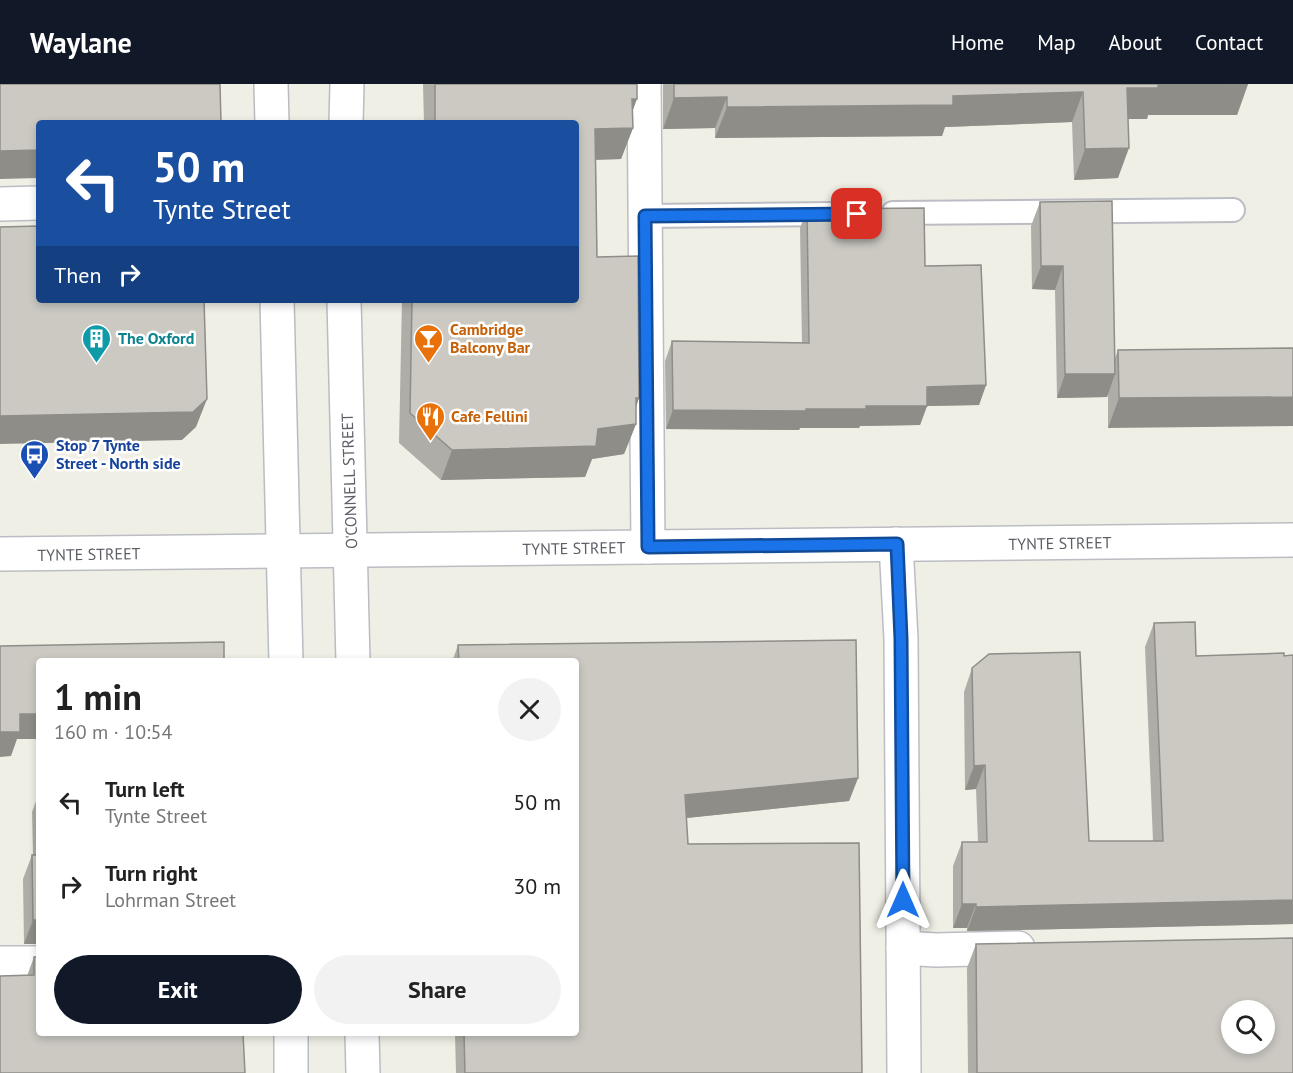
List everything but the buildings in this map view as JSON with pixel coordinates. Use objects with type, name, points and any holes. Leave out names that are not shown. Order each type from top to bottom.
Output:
[{"type":"street","points":[[271,84],[272,120]]},
{"type":"street","points":[[346,120],[347,84]]},
{"type":"street","points":[[644,84],[648,547]]},
{"type":"street","points":[[0,204],[36,203]]},
{"type":"street","points":[[277,303],[285,658]]},
{"type":"street","name":"O'CONNELL STREET","points":[[344,303],[354,658]]},
{"type":"street","name":"TYNTE STREET","points":[[0,555],[1293,540]]},
{"type":"street","points":[[897,544],[901,639],[904,1073]]},
{"type":"street","points":[[903,948],[936,950],[1043,948]]},
{"type":"street","points":[[0,963],[36,963]]},
{"type":"street","points":[[291,1036],[291,1073]]},
{"type":"street","points":[[362,1036],[363,1073]]},
{"type":"lane","points":[[645,216],[1233,210]]},
{"type":"place","name":"The Oxford","points":[[97,364]]},
{"type":"place","name":"Cambridge Balcony Bar","points":[[429,364]]},
{"type":"place","name":"Cafe Fellini","points":[[430,442]]},
{"type":"place","name":"Stop 7 Tynte Street - North side","points":[[35,480]]},
{"type":"route","points":[[857,214],[645,216],[648,547],[897,544],[901,639],[903,900]]}]
